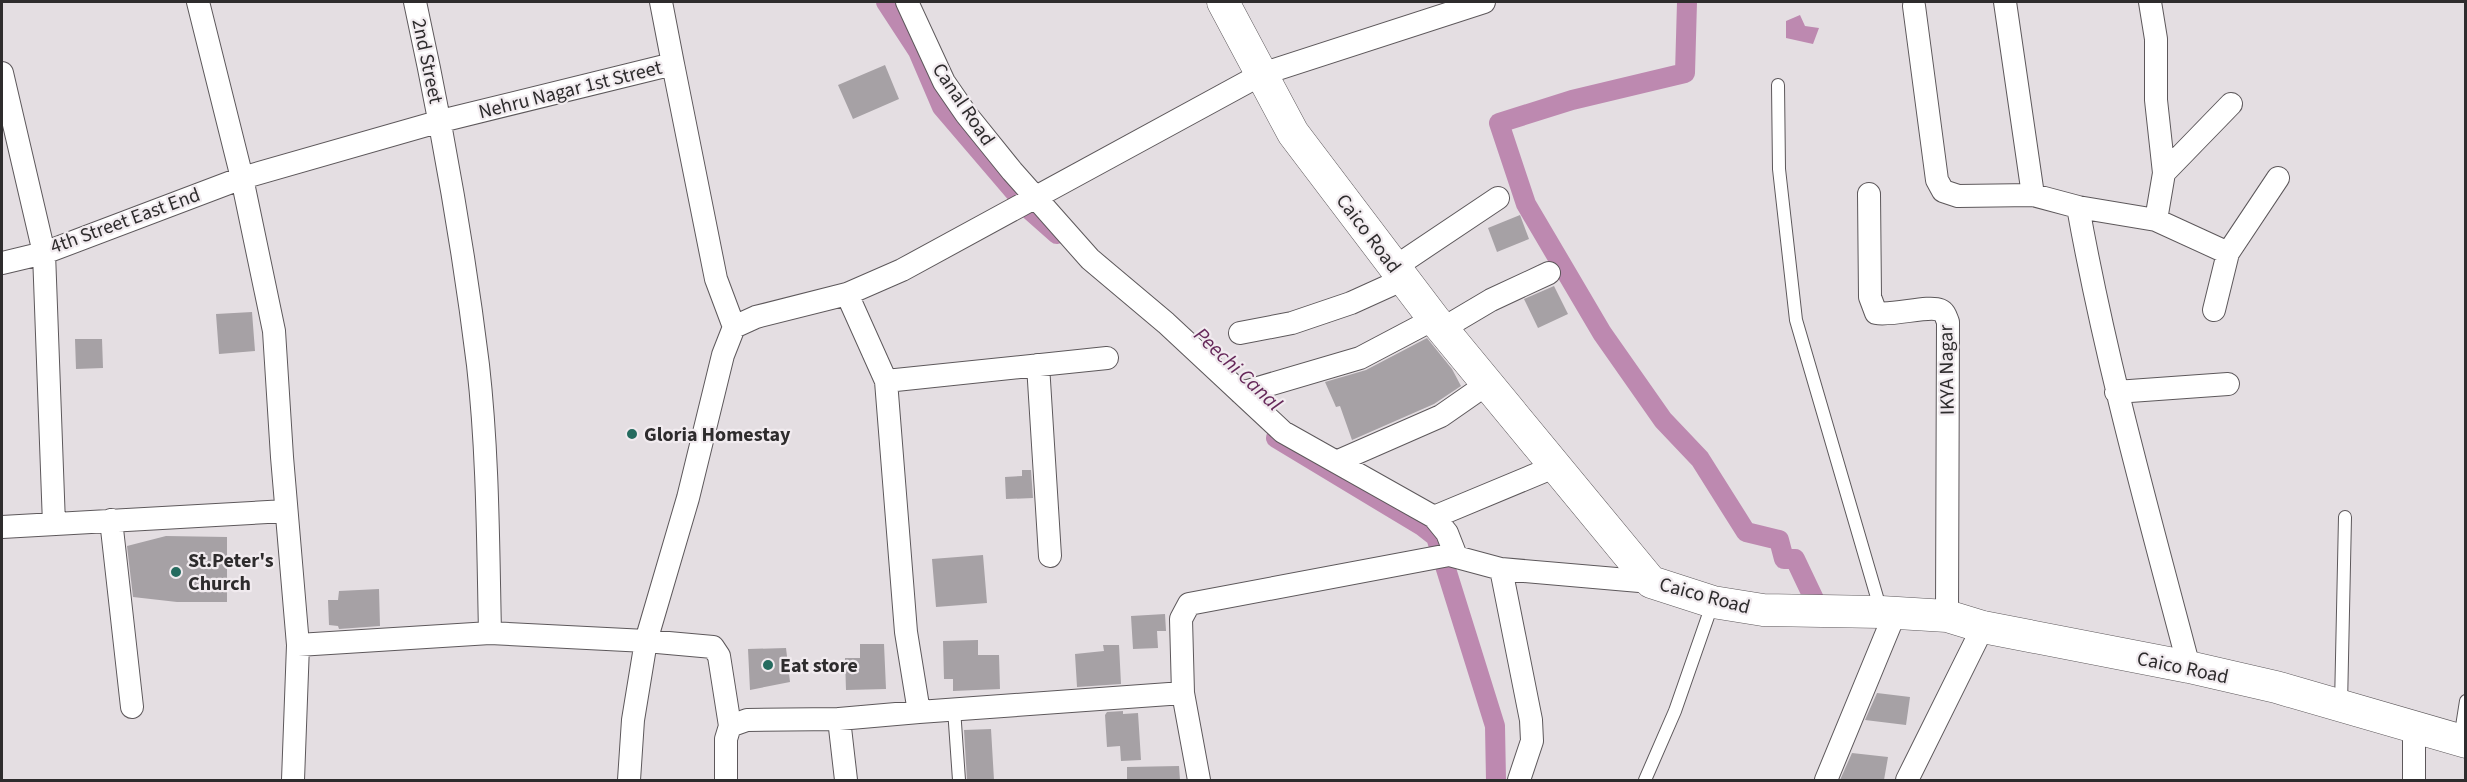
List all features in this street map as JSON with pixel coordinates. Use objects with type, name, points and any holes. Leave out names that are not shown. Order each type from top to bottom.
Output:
[{"type":"street","points":[[198,2],[242,178],[274,331],[298,645],[293,780]]},
{"type":"street","name":"2nd Street","points":[[415,2],[441,122],[478,365],[487,482],[490,633]]},
{"type":"street","name":"Nehru Nagar 1st Street","points":[[242,178],[441,122],[673,64],[661,2]]},
{"type":"street","name":"Canal Road","points":[[907,2],[944,82],[1026,202],[1166,323],[1283,432],[1434,517]]},
{"type":"street","name":"Caico Road","points":[[1223,2],[1293,133],[1438,324],[1651,582],[1713,602],[1763,610],[1888,612],[1947,616],[1983,627],[2189,667],[2276,687],[2462,742]]},
{"type":"street","points":[[734,327],[756,317],[847,294],[902,270],[1262,74],[1484,2]]},
{"type":"street","points":[[2005,2],[2033,195]]},
{"type":"street","points":[[2150,2],[2156,39],[2156,100],[2164,173],[2156,220]]},
{"type":"street","points":[[1914,6],[1937,180],[1943,191],[1958,196],[2033,195],[2078,207],[2156,220],[2228,253]]},
{"type":"street","points":[[629,780],[633,720],[646,641],[688,498],[723,355],[734,327],[716,279],[673,64]]},
{"type":"street","name":"4th Street East End","points":[[2,73],[44,253],[242,178]]},
{"type":"street","points":[[2164,173],[2231,104]]},
{"type":"street","points":[[2214,310],[2228,253],[2278,178]]},
{"type":"street","name":"IKYA Nagar","points":[[1869,194],[1870,297],[1876,313],[1888,315],[1941,310],[1948,322],[1947,616]]},
{"type":"street","points":[[1240,333],[1292,323],[1351,303],[1399,273],[1498,198]]},
{"type":"street","points":[[2078,207],[2116,392],[2189,667]]},
{"type":"street","points":[[2,263],[44,253],[54,524]]},
{"type":"street","points":[[1241,393],[1360,358],[1549,273]]},
{"type":"street","points":[[847,294],[886,381],[906,632],[919,712]]},
{"type":"street","points":[[886,381],[1107,358]]},
{"type":"street","points":[[1038,366],[1050,556]]},
{"type":"street","points":[[1336,462],[1441,416],[1487,384]]},
{"type":"street","points":[[2116,392],[2228,384]]},
{"type":"street","points":[[1445,556],[1447,533],[1434,517],[1554,467]]},
{"type":"street","points":[[2,527],[286,511]]},
{"type":"street","points":[[111,520],[132,707]]},
{"type":"street","points":[[1199,780],[1184,693],[1181,619],[1189,604],[1445,556],[1501,569],[1651,582]]},
{"type":"street","points":[[1501,569],[1531,720],[1532,741],[1519,780]]},
{"type":"street","points":[[1826,780],[1888,612]]},
{"type":"street","points":[[1907,780],[1983,627]]},
{"type":"street","points":[[298,645],[490,633],[713,647],[719,656],[730,726],[726,739],[726,780]]},
{"type":"street","points":[[730,726],[747,720],[839,719],[1184,693]]},
{"type":"street","points":[[839,719],[846,780]]},
{"type":"street","points":[[2414,729],[2414,780]]},
{"type":"lane","points":[[1778,86],[1779,169],[1796,320],[1888,612]]},
{"type":"lane","points":[[2341,706],[2344,518]]},
{"type":"lane","points":[[1645,780],[1675,711],[1713,602]]},
{"type":"lane","points":[[2462,742],[2466,701]]},
{"type":"lane","points":[[954,709],[959,780]]},
{"type":"shaded area","points":[[1800,15],[1805,26],[1819,28],[1813,44],[1786,38],[1786,21]]},
{"type":"building","points":[[885,65],[899,99],[853,119],[838,85]]},
{"type":"building","points":[[1520,215],[1529,239],[1497,252],[1488,228]]},
{"type":"building","points":[[1554,286],[1568,314],[1538,328],[1524,299]]},
{"type":"building","points":[[252,312],[255,351],[219,354],[216,314]]},
{"type":"building","points":[[1427,338],[1452,369],[1461,386],[1434,404],[1352,440],[1340,406],[1336,407],[1325,382],[1366,370]]},
{"type":"building","points":[[75,339],[102,339],[103,368],[76,369]]},
{"type":"building","points":[[1022,470],[1031,470],[1033,498],[1006,499],[1005,477],[1022,476]]},
{"type":"building","name":"St.Peter's Church","points":[[166,536],[227,537],[227,602],[177,602],[133,597],[127,546]]},
{"type":"building","points":[[983,555],[987,603],[936,607],[932,559]]},
{"type":"building","points":[[379,589],[380,626],[339,629],[338,626],[329,625],[328,600],[338,600],[339,591]]},
{"type":"building","points":[[1165,614],[1166,631],[1157,631],[1158,648],[1133,649],[1131,616]]},
{"type":"building","points":[[978,640],[978,655],[999,655],[1000,689],[953,691],[953,679],[944,679],[943,641]]},
{"type":"building","points":[[860,644],[884,644],[886,689],[846,690],[845,658],[860,658]]},
{"type":"building","points":[[1103,645],[1119,645],[1121,684],[1077,687],[1075,654],[1104,651]]},
{"type":"building","name":"Eat store","points":[[786,648],[790,682],[750,690],[748,649]]},
{"type":"building","points":[[1877,693],[1910,697],[1906,725],[1865,720]]},
{"type":"building","points":[[1123,711],[1123,714],[1138,713],[1141,760],[1121,761],[1120,746],[1107,747],[1105,715],[1107,712]]},
{"type":"building","points":[[991,729],[994,780],[967,780],[964,730]]},
{"type":"building","points":[[1852,753],[1888,757],[1884,780],[1840,780]]},
{"type":"building","points":[[1179,766],[1180,780],[1127,780],[1127,767]]},
{"type":"waterway","name":"Peechi Canal","points":[[886,2],[918,51],[942,107],[1031,211],[1057,234]]},
{"type":"waterway","points":[[1687,2],[1685,73],[1572,100],[1499,123],[1526,204],[1602,333],[1663,420],[1700,459],[1746,532],[1779,540],[1784,559],[1795,559],[1814,599]]},
{"type":"waterway","name":"Peechi Canal","points":[[1276,438],[1422,526],[1436,537],[1495,726],[1496,780]]},
{"type":"place","name":"Gloria Homestay","points":[[632,434]]},
{"type":"place","name":"St.Peter's Church","points":[[176,572]]},
{"type":"place","name":"Eat store","points":[[768,665]]}]
